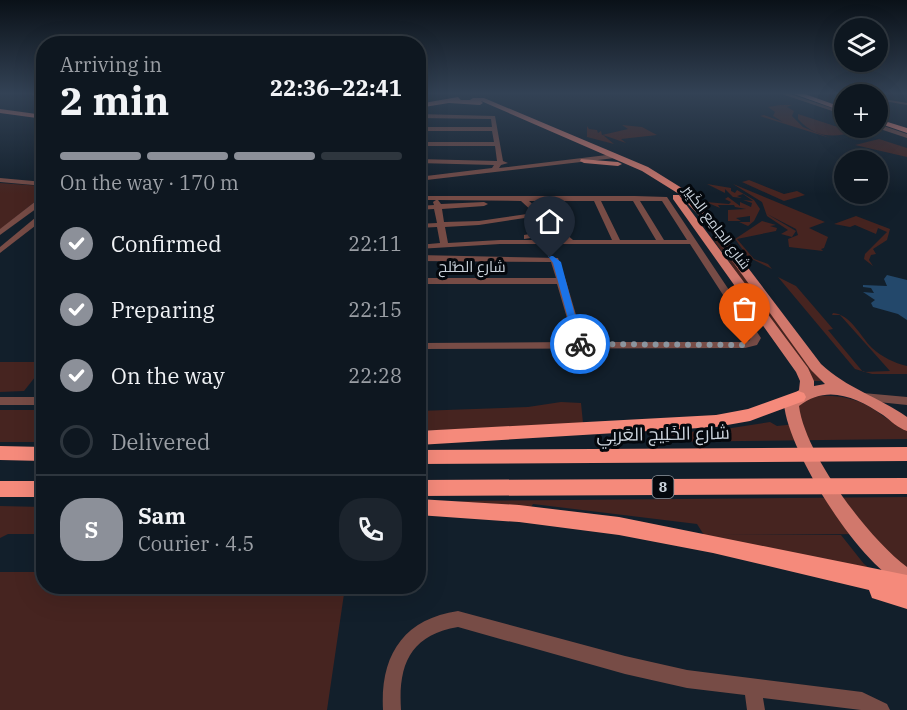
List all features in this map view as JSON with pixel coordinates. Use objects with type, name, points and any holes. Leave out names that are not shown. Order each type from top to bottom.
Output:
[{"type":"highway","points":[[888,128],[907,134]]},
{"type":"highway","points":[[426,438],[716,421],[757,413],[802,395]]},
{"type":"highway","points":[[0,453],[36,454]]},
{"type":"highway","name":"شارع الخَلِيج العَربِي","points":[[426,457],[907,454]]},
{"type":"highway","name":"8","points":[[426,488],[907,486]]},
{"type":"highway","points":[[0,489],[36,489]]},
{"type":"highway","points":[[426,507],[513,512],[584,520],[685,538],[818,569],[907,586]]},
{"type":"highway","points":[[818,569],[838,578],[907,598]]},
{"type":"main road","name":"شارع الجامِع الكَبِير","points":[[536,127],[650,172],[674,186],[695,205],[816,367],[830,380],[880,405],[907,425]]},
{"type":"main road","name":"شارع الجامِع الكَبِير","points":[[549,127],[609,156],[668,190],[688,220],[803,371],[807,381],[802,395]]},
{"type":"main road","points":[[574,158],[586,153],[577,144]]},
{"type":"main road","points":[[584,161],[602,160],[626,166]]},
{"type":"main road","points":[[857,395],[822,389],[802,395],[791,404],[790,412],[794,425],[825,483],[873,550],[907,578]]},
{"type":"street","points":[[426,129],[495,129],[500,161],[495,168]]},
{"type":"street","points":[[426,144],[498,144]]},
{"type":"street","points":[[426,176],[574,158],[609,156]]},
{"type":"street","points":[[426,176],[584,161],[609,156]]},
{"type":"street","points":[[426,161],[500,161],[514,165]]},
{"type":"street","points":[[0,175],[36,177]]},
{"type":"street","points":[[0,180],[36,183]]},
{"type":"street","points":[[426,198],[664,198],[688,220],[693,242],[755,334],[753,343],[745,345],[426,346]]},
{"type":"street","points":[[436,198],[444,246]]},
{"type":"street","points":[[426,208],[497,202],[501,198]]},
{"type":"street","points":[[522,198],[571,242]]},
{"type":"street","points":[[596,198],[617,242]]},
{"type":"street","points":[[635,198],[661,242]]},
{"type":"street","points":[[0,233],[36,204]]},
{"type":"street","points":[[426,226],[539,214]]},
{"type":"street","points":[[0,250],[36,221]]},
{"type":"street","points":[[500,242],[560,231]]},
{"type":"street","points":[[426,247],[500,242],[693,242]]},
{"type":"street","points":[[426,258],[550,258],[556,261],[580,346]]},
{"type":"street","name":"شارع الصُّلح","points":[[426,281],[562,281]]},
{"type":"street","points":[[857,395],[907,401]]},
{"type":"street","points":[[0,401],[36,401]]},
{"type":"street","points":[[392,710],[391,681],[394,666],[403,650],[423,629],[446,620],[470,621],[625,665],[687,679],[862,701],[881,710]]},
{"type":"street","points":[[753,687],[756,710]]},
{"type":"shaded area","points":[[587,127],[597,130],[598,133],[601,131],[602,135],[628,129],[625,127],[642,127],[657,135],[621,139],[626,143],[603,135],[614,144],[587,137]]},
{"type":"shaded area","points":[[795,127],[803,127],[830,138]]},
{"type":"shaded area","points":[[807,127],[834,127],[834,136],[818,133]]},
{"type":"shaded area","points":[[879,139],[907,148],[907,157],[888,153],[888,150],[855,145]]},
{"type":"shaded area","points":[[749,180],[784,194],[797,191],[805,195],[784,201],[742,182]]},
{"type":"shaded area","points":[[0,183],[36,186],[36,201],[0,230]]},
{"type":"shaded area","points":[[707,184],[731,188],[731,191],[735,193],[737,190],[754,200],[760,209],[754,221],[748,226],[739,222],[750,222],[750,216],[736,218],[741,221],[728,221],[728,210],[746,209],[734,205],[718,205],[720,208],[706,202],[729,204],[731,202],[725,199],[728,197],[740,206],[740,202],[751,207],[752,203],[743,200],[753,201],[743,194],[737,196],[742,198],[733,197],[725,189],[725,193]]},
{"type":"shaded area","points":[[733,184],[825,222],[809,228],[828,237],[824,248],[821,249],[823,251],[789,247],[788,239],[798,235],[796,229],[767,214],[796,231],[792,237],[781,234],[788,230],[767,216],[762,202]]},
{"type":"shaded area","points":[[856,216],[890,229],[887,240],[873,249],[876,254],[871,255],[869,260],[873,266],[864,259],[865,254],[887,232],[878,228],[876,234],[855,225],[850,227],[834,224]]},
{"type":"shaded area","points":[[762,221],[776,225],[770,226],[777,228],[776,231],[737,239],[754,259],[768,264],[772,269],[748,257],[735,239]]},
{"type":"shaded area","points":[[713,239],[717,240],[811,368],[825,381],[814,381]]},
{"type":"shaded area","points":[[778,277],[796,286],[833,329],[828,330],[862,371],[855,369]]},
{"type":"shaded area","points":[[833,313],[839,314],[845,317],[880,354],[907,366],[907,374],[865,372],[890,371],[840,315],[832,315]]},
{"type":"shaded area","points":[[0,362],[36,362],[36,376],[24,391],[0,392]]},
{"type":"shaded area","points":[[820,396],[858,401],[892,421],[907,426],[907,439],[660,442],[664,434],[725,429],[770,422],[777,426],[796,424],[796,408],[810,397]]},
{"type":"shaded area","points":[[561,402],[581,403],[583,423],[426,431],[426,411],[528,407]]},
{"type":"shaded area","points":[[0,410],[36,410],[36,442],[0,442]]},
{"type":"shaded area","points":[[907,497],[907,574],[863,534],[716,535],[841,535],[864,564],[876,573],[704,535],[697,524],[533,504],[531,507],[457,501]]},
{"type":"shaded area","points":[[0,506],[36,507],[36,534],[8,534],[0,538]]},
{"type":"shaded area","points":[[0,572],[36,572],[36,594],[344,594],[327,710],[0,710]]},
{"type":"water","points":[[887,275],[907,280],[907,320],[898,314],[873,307],[871,303],[875,300],[863,292],[874,293],[871,288],[863,287],[863,285],[887,286],[884,279]]},
{"type":"way so far","points":[[580,344],[580,346],[745,345]]},
{"type":"route","points":[[550,258],[557,262],[580,344]]}]
